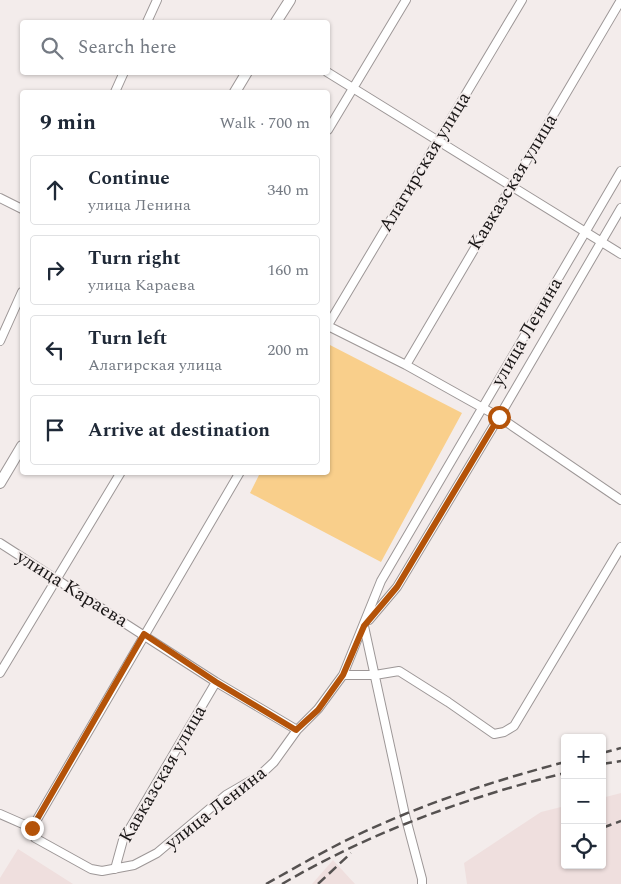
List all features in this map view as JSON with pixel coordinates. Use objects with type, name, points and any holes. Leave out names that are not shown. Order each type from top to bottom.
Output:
[{"type":"main road","points":[[277,20],[290,0]]},
{"type":"main road","points":[[236,90],[245,75]]},
{"type":"main road","points":[[0,483],[20,449]]},
{"type":"street","points":[[148,20],[157,0]]},
{"type":"street","points":[[330,126],[406,0]]},
{"type":"street","name":"Алагирская улица","points":[[330,322],[522,0]]},
{"type":"street","name":"Кавказская улица","points":[[406,365],[618,2]]},
{"type":"street","points":[[330,74],[621,254]]},
{"type":"street","points":[[116,90],[123,75]]},
{"type":"street","name":"улица Ленина","points":[[32,828],[35,838],[91,869],[102,871],[134,865],[157,853],[226,795],[259,776],[274,762],[296,730],[318,710],[343,675],[381,581],[621,171]]},
{"type":"street","points":[[0,198],[20,208]]},
{"type":"street","name":"улица Ленина","points":[[364,626],[397,587],[621,208]]},
{"type":"street","points":[[0,341],[20,296]]},
{"type":"street","points":[[330,326],[406,365],[499,417],[621,500]]},
{"type":"street","points":[[0,673],[119,475]]},
{"type":"street","points":[[0,814],[32,828],[238,475]]},
{"type":"street","name":"улица Караева","points":[[0,543],[216,682],[296,730]]},
{"type":"street","points":[[343,675],[374,675],[399,671],[494,734],[504,732],[514,726],[621,547]]},
{"type":"street","points":[[364,626],[422,884]]},
{"type":"street","name":"Кавказская улица","points":[[115,869],[123,840],[216,682]]},
{"type":"shaded area","points":[[330,345],[462,413],[381,562],[250,493],[259,475],[330,475]]},
{"type":"shaded area","points":[[621,793],[621,884],[467,884],[464,863],[541,812],[561,807],[561,869],[606,869],[606,797]]},
{"type":"shaded area","points":[[18,849],[73,884],[0,884],[0,878]]},
{"type":"shaded area","points":[[333,860],[355,884],[312,884]]},
{"type":"railway","points":[[606,752],[621,748]]},
{"type":"railway","points":[[606,763],[621,761]]},
{"type":"railway","points":[[266,884],[370,829],[452,796],[561,763]]},
{"type":"railway","points":[[282,884],[349,849],[419,818],[492,793],[561,774]]},
{"type":"railway","points":[[606,827],[621,821]]},
{"type":"railway","points":[[318,884],[351,853]]},
{"type":"route","points":[[32,828],[144,634],[216,682],[296,730],[318,710],[343,675],[364,626],[397,587],[499,417]]}]
